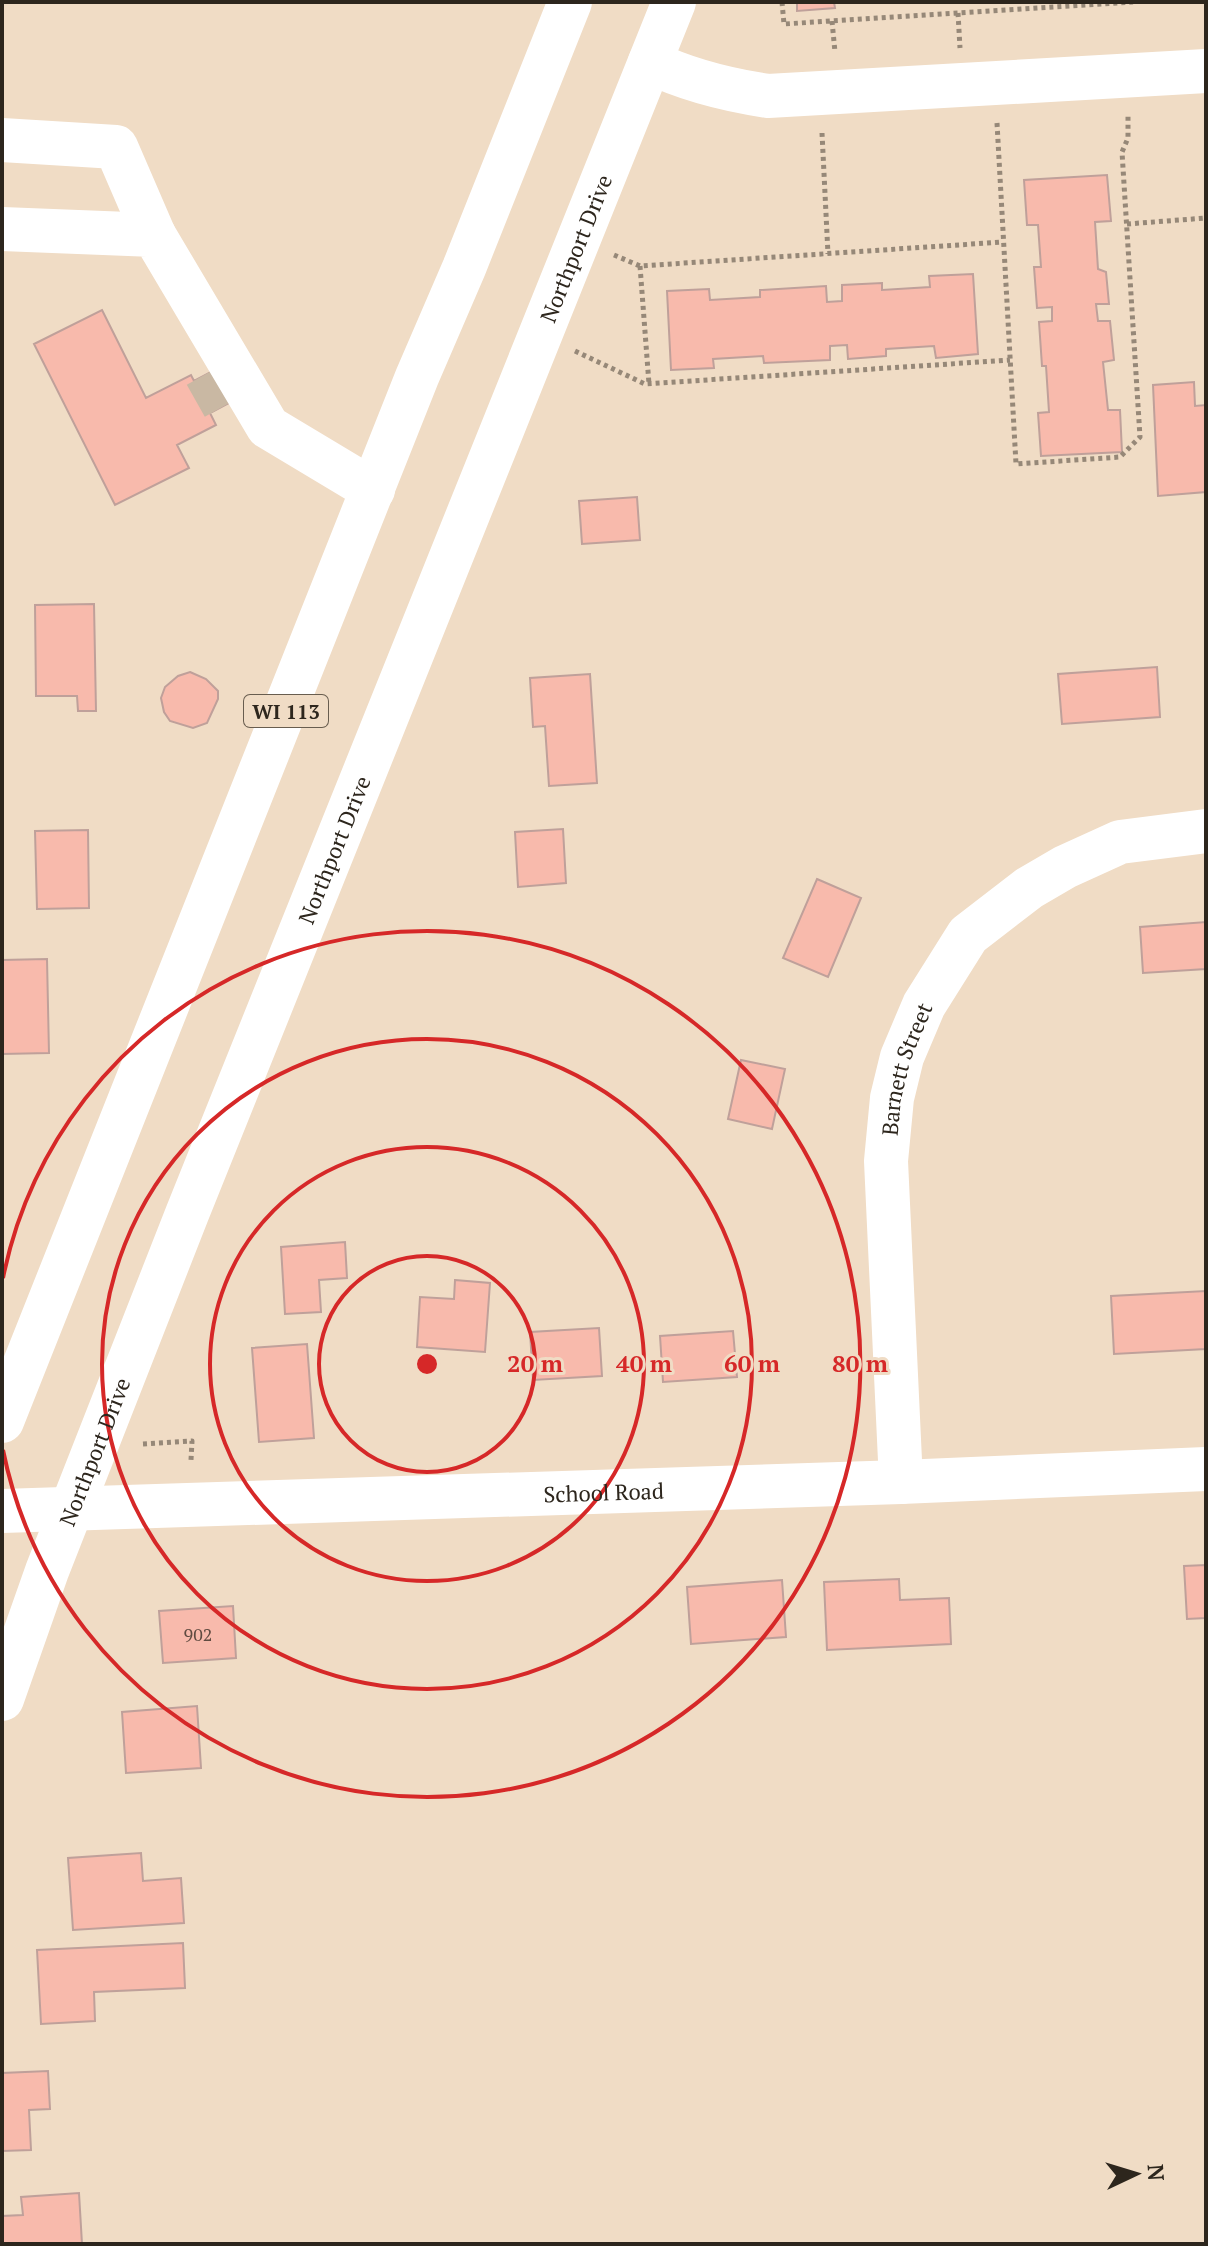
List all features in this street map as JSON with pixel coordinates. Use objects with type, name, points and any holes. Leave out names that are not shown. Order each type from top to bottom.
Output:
[{"type":"main road","name":"WI 113","points":[[2,1421],[570,2]]},
{"type":"main road","name":"Northport Drive","points":[[2,1699],[71,1510],[187,1214],[674,2]]},
{"type":"main road","points":[[650,62],[669,71],[737,91],[768,96],[1206,71]]},
{"type":"main road","points":[[2,140],[116,147],[154,235],[268,427]]},
{"type":"main road","points":[[2,229],[154,235]]},
{"type":"main road","points":[[208,325],[215,390],[268,427],[373,490]]},
{"type":"main road","name":"Barnett Street","points":[[901,1482],[886,1161],[892,1098],[902,1057],[924,1005],[968,935],[1029,888],[1065,867],[1120,842],[1206,831]]},
{"type":"main road","name":"School Road","points":[[2,1511],[1206,1469]]},
{"type":"path","points":[[782,2],[784,24],[1133,2]]},
{"type":"path","points":[[995,82],[1016,464],[1120,457],[1140,437],[1122,152],[1128,138],[1126,75]]},
{"type":"path","points":[[820,93],[828,254]]},
{"type":"path","points":[[1127,224],[1206,218]]},
{"type":"path","points":[[602,250],[640,266],[1003,242]]},
{"type":"path","points":[[640,266],[649,384]]},
{"type":"path","points":[[564,346],[649,384],[1010,360]]},
{"type":"path","points":[[143,1444],[192,1441],[191,1460]]},
{"type":"building","points":[[797,2],[834,2],[835,8],[797,11]]},
{"type":"building","points":[[1107,175],[1111,221],[1095,222],[1098,269],[1106,272],[1109,304],[1096,304],[1098,321],[1110,321],[1114,360],[1103,362],[1108,410],[1120,410],[1122,452],[1041,456],[1038,413],[1049,412],[1039,322],[1052,321],[1052,307],[1037,308],[1034,267],[1041,267],[1038,225],[1027,225],[1024,180]]},
{"type":"building","points":[[973,274],[978,354],[936,358],[934,346],[886,349],[886,356],[848,359],[847,345],[830,346],[830,360],[764,363],[763,356],[713,359],[714,368],[671,370],[667,291],[709,289],[710,300],[760,297],[760,290],[826,286],[827,302],[842,301],[842,285],[882,283],[882,290],[930,287],[929,276]]},
{"type":"building","points":[[102,310],[146,398],[191,375],[194,381],[224,365],[240,397],[210,413],[216,425],[177,445],[189,468],[115,505],[34,344]]},
{"type":"building","points":[[1194,382],[1195,406],[1206,405],[1206,492],[1158,496],[1153,385]]},
{"type":"building","points":[[637,497],[640,540],[582,544],[579,501]]},
{"type":"building","points":[[94,604],[96,711],[78,711],[77,696],[36,696],[35,605]]},
{"type":"building","points":[[1157,667],[1160,717],[1062,724],[1058,674]]},
{"type":"building","points":[[190,672],[206,679],[218,691],[218,699],[207,723],[193,728],[170,721],[161,698],[165,687],[178,676]]},
{"type":"building","points":[[590,674],[597,783],[549,786],[545,726],[533,727],[530,678]]},
{"type":"building","points":[[563,829],[566,883],[518,887],[515,832]]},
{"type":"building","points":[[88,830],[89,908],[37,909],[35,831]]},
{"type":"building","points":[[817,879],[861,898],[828,977],[783,958]]},
{"type":"building","points":[[1206,922],[1206,969],[1143,973],[1140,927]]},
{"type":"building","points":[[47,959],[49,1053],[2,1054],[2,960]]},
{"type":"building","points":[[741,1060],[785,1069],[772,1129],[728,1119]]},
{"type":"building","points":[[345,1242],[347,1278],[319,1280],[321,1312],[285,1314],[281,1247]]},
{"type":"building","points":[[455,1280],[490,1283],[485,1352],[417,1347],[420,1297],[454,1299]]},
{"type":"building","points":[[1206,1291],[1206,1349],[1114,1354],[1111,1296]]},
{"type":"building","points":[[599,1328],[602,1376],[533,1380],[530,1332]]},
{"type":"building","points":[[733,1331],[737,1377],[663,1382],[660,1336]]},
{"type":"building","points":[[307,1344],[314,1438],[259,1442],[252,1348]]},
{"type":"building","points":[[1206,1565],[1206,1618],[1187,1619],[1184,1566]]},
{"type":"building","points":[[899,1579],[900,1600],[949,1598],[951,1644],[827,1650],[824,1582]]},
{"type":"building","points":[[782,1580],[786,1637],[691,1644],[687,1587]]},
{"type":"building","points":[[233,1606],[236,1658],[163,1663],[159,1611]]},
{"type":"building","points":[[197,1706],[201,1768],[126,1773],[122,1712]]},
{"type":"building","points":[[141,1853],[143,1881],[181,1878],[184,1923],[73,1930],[68,1858]]},
{"type":"building","points":[[183,1943],[185,1988],[94,1992],[95,2021],[41,2024],[37,1950]]},
{"type":"building","points":[[48,2071],[50,2109],[29,2110],[31,2150],[2,2151],[2,2073]]},
{"type":"building","points":[[79,2193],[82,2244],[2,2244],[2,2216],[23,2215],[21,2197]]},
{"type":"tunnel","points":[[206,374],[224,406]]}]
